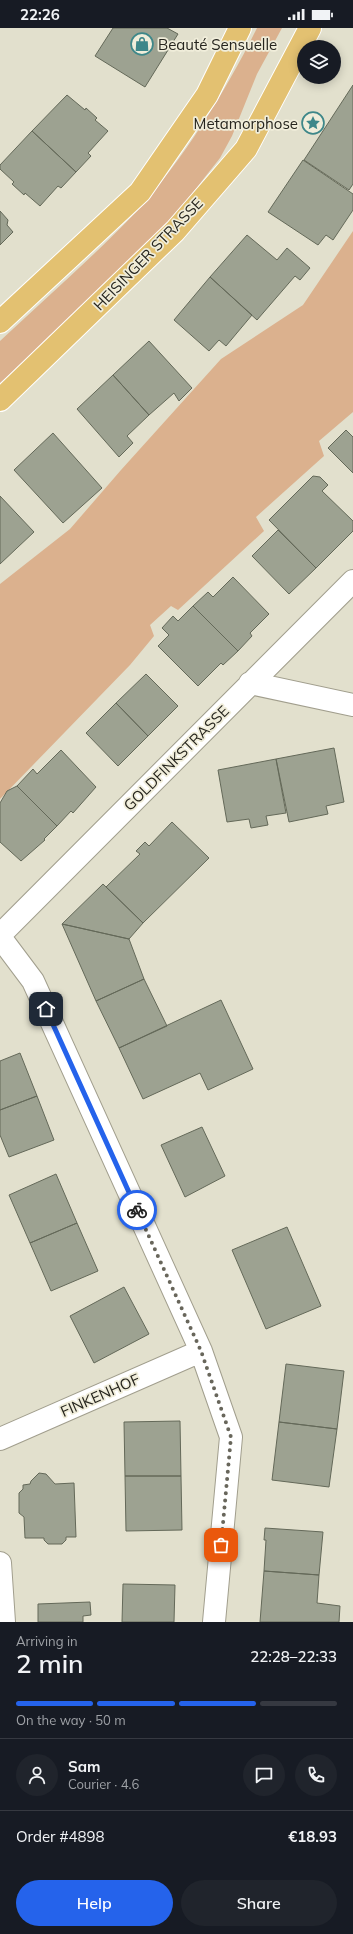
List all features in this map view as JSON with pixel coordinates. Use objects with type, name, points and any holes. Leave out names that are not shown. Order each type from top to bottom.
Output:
[{"type":"main road","points":[[0,322],[140,192],[207,95],[240,28]]},
{"type":"main road","name":"HEISINGER STRASSE","points":[[0,400],[175,231],[246,149],[310,28]]},
{"type":"street","name":"GOLDFINKSTRASSE","points":[[0,936],[353,581]]},
{"type":"street","points":[[250,683],[353,705]]},
{"type":"street","points":[[0,936],[33,981],[201,1351],[231,1437],[214,1622]]},
{"type":"street","name":"FINKENHOF","points":[[0,1438],[201,1351]]},
{"type":"street","points":[[0,1563],[4,1622]]},
{"type":"shaded area","points":[[257,28],[282,28],[257,74],[232,136],[220,158],[175,216],[82,310],[0,383],[0,341],[103,245],[136,212],[153,192],[187,148],[232,76]]},
{"type":"shaded area","points":[[353,231],[353,412],[319,441],[324,456],[256,517],[264,531],[178,610],[171,606],[150,625],[154,636],[130,665],[0,799],[0,584],[70,529],[221,359],[303,305]]},
{"type":"building","points":[[113,28],[167,28],[178,34],[145,87],[95,56]]},
{"type":"building","points":[[353,85],[353,184],[349,190],[304,160]]},
{"type":"building","points":[[67,95],[85,110],[86,108],[97,118],[95,120],[108,131],[88,153],[91,156],[76,172],[32,131]]},
{"type":"building","points":[[32,131],[76,172],[61,188],[58,186],[40,206],[25,193],[24,195],[12,184],[14,182],[0,169],[0,165]]},
{"type":"building","points":[[303,160],[353,194],[353,210],[333,240],[326,235],[318,245],[268,212]]},
{"type":"building","points":[[0,211],[8,220],[7,225],[13,232],[0,245]]},
{"type":"building","points":[[247,235],[277,260],[287,248],[310,268],[300,280],[295,276],[257,320],[210,277]]},
{"type":"building","points":[[210,277],[252,315],[226,346],[219,340],[209,351],[174,320]]},
{"type":"building","points":[[149,341],[192,388],[179,401],[174,393],[149,415],[113,375]]},
{"type":"building","points":[[113,375],[149,415],[127,436],[133,443],[119,457],[77,409]]},
{"type":"building","points":[[346,430],[353,437],[353,473],[328,448]]},
{"type":"building","points":[[53,433],[102,488],[63,523],[14,470]]},
{"type":"building","points":[[313,476],[320,477],[328,485],[322,491],[353,521],[353,531],[316,568],[269,520]]},
{"type":"building","points":[[0,496],[34,532],[0,564]]},
{"type":"building","points":[[278,530],[316,568],[289,594],[252,556]]},
{"type":"building","points":[[233,577],[269,614],[250,633],[252,636],[238,651],[193,606],[208,592],[213,597]]},
{"type":"building","points":[[193,606],[238,651],[223,665],[221,663],[198,686],[158,646],[169,635],[162,628],[173,616],[178,621]]},
{"type":"building","points":[[146,674],[178,706],[148,736],[116,703]]},
{"type":"building","points":[[116,703],[148,736],[118,766],[86,733]]},
{"type":"building","points":[[334,748],[344,802],[326,806],[328,814],[289,822],[276,759]]},
{"type":"building","points":[[61,750],[96,787],[73,813],[71,811],[57,826],[17,786],[33,769],[37,774]]},
{"type":"building","points":[[276,759],[286,813],[266,816],[268,825],[251,828],[249,819],[227,822],[218,770]]},
{"type":"building","points":[[17,786],[57,826],[44,839],[45,840],[21,861],[0,842],[0,803],[7,791]]},
{"type":"building","points":[[172,822],[209,858],[143,923],[106,887],[140,854],[136,851],[145,842],[149,846]]},
{"type":"building","points":[[103,884],[143,923],[129,939],[62,924]]},
{"type":"building","points":[[62,924],[129,939],[144,979],[96,1001]]},
{"type":"building","points":[[144,979],[167,1026],[119,1048],[96,1001]]},
{"type":"building","points":[[221,1000],[253,1069],[208,1090],[200,1073],[143,1099],[119,1048]]},
{"type":"building","points":[[20,1053],[37,1096],[0,1110],[0,1061]]},
{"type":"building","points":[[37,1096],[54,1140],[9,1157],[0,1135],[0,1110]]},
{"type":"building","points":[[202,1127],[225,1176],[185,1197],[161,1145]]},
{"type":"building","points":[[56,1174],[77,1223],[30,1243],[9,1195]]},
{"type":"building","points":[[77,1223],[98,1271],[51,1291],[30,1243]]},
{"type":"building","points":[[287,1227],[321,1306],[266,1329],[232,1250]]},
{"type":"building","points":[[124,1287],[149,1334],[94,1363],[70,1316]]},
{"type":"building","points":[[286,1364],[344,1371],[337,1429],[279,1422]]},
{"type":"building","points":[[180,1421],[181,1476],[125,1476],[124,1422]]},
{"type":"building","points":[[279,1422],[337,1429],[329,1487],[272,1480]]},
{"type":"building","points":[[39,1473],[46,1474],[55,1484],[74,1483],[76,1537],[66,1537],[66,1540],[62,1544],[48,1544],[44,1538],[25,1538],[24,1517],[19,1513],[19,1493],[23,1489],[23,1485],[30,1484]]},
{"type":"building","points":[[125,1476],[181,1476],[182,1530],[126,1531]]},
{"type":"building","points":[[265,1528],[323,1532],[319,1575],[264,1571],[266,1540],[264,1540]]},
{"type":"building","points":[[264,1571],[319,1575],[317,1603],[340,1606],[339,1622],[260,1622]]},
{"type":"building","points":[[123,1584],[175,1585],[174,1622],[122,1622]]},
{"type":"building","points":[[90,1602],[91,1615],[83,1616],[83,1622],[38,1622],[38,1604]]},
{"type":"way so far","points":[[137,1210],[201,1351],[231,1437],[221,1545]]},
{"type":"place","name":"Beauté Sensuelle","points":[[142,44]]},
{"type":"place","name":"Metamorphose","points":[[313,123]]},
{"type":"route","points":[[46,1009],[137,1210]]}]
